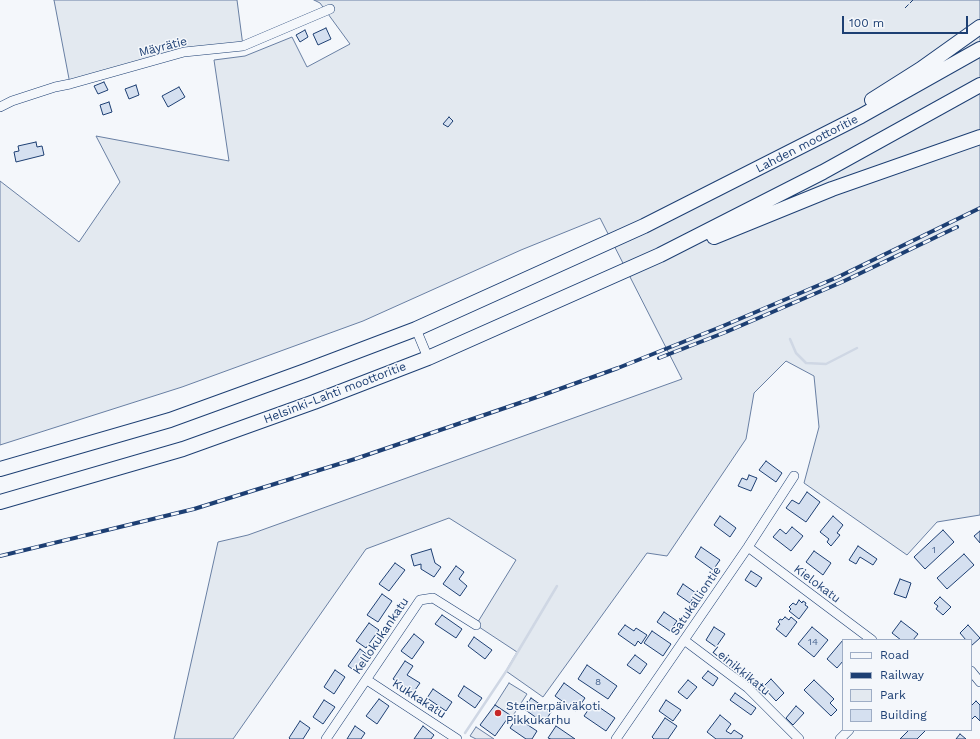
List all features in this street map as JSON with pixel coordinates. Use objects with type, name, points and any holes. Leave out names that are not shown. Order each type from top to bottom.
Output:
[{"type":"highway","points":[[779,158],[922,69],[980,27]]},
{"type":"highway","name":"Lahden moottoritie","points":[[416,329],[630,232],[861,116],[980,49]]},
{"type":"highway","points":[[660,255],[823,172],[980,85]]},
{"type":"highway","points":[[660,255],[713,237],[832,189],[980,137]]},
{"type":"highway","name":"Helsinki-Lahti moottoritie","points":[[0,502],[183,449],[314,402],[428,358],[660,255]]},
{"type":"highway","points":[[0,469],[170,420],[305,372],[416,329]]},
{"type":"street","name":"Mäyrätie","points":[[0,107],[12,101],[55,87],[184,52],[243,46],[330,9]]},
{"type":"street","points":[[416,329],[428,358]]},
{"type":"street","name":"Satukalliontie","points":[[616,739],[794,476]]},
{"type":"street","name":"Kielokatu","points":[[748,546],[871,639]]},
{"type":"street","name":"Kellokukankatu","points":[[326,739],[420,600],[433,598],[476,625]]},
{"type":"street","name":"Leinikkikatu","points":[[684,640],[748,688],[799,739]]},
{"type":"street","points":[[972,672],[980,682]]},
{"type":"street","name":"Kukkakatu","points":[[367,680],[455,738]]},
{"type":"street","points":[[840,739],[848,731]]},
{"type":"green space","points":[[54,0],[237,0],[243,46],[184,52],[70,84]]},
{"type":"green space","points":[[314,0],[980,0],[980,515],[937,522],[907,555],[804,483],[819,427],[814,376],[786,361],[754,393],[746,439],[667,556],[647,553],[543,697],[506,671],[517,652],[476,625],[516,560],[449,518],[366,549],[233,739],[174,739],[218,542],[248,535],[682,379],[600,218],[521,250],[363,321],[182,387],[0,445],[0,181],[79,242],[120,182],[96,136],[229,161],[214,60],[245,56],[292,37],[307,67],[350,44],[320,3]]},
{"type":"green space","points":[[509,683],[527,694],[512,717],[495,705]]},
{"type":"shaded area","points":[[476,727],[494,739],[476,739],[470,736]]},
{"type":"building","points":[[326,28],[331,39],[318,45],[313,34]]},
{"type":"building","points":[[305,30],[308,37],[300,42],[296,35]]},
{"type":"building","points":[[104,82],[108,90],[98,94],[94,86]]},
{"type":"building","points":[[136,85],[139,95],[129,99],[125,89]]},
{"type":"building","points":[[179,87],[185,97],[168,107],[162,96]]},
{"type":"building","points":[[109,102],[112,112],[103,115],[100,105]]},
{"type":"building","points":[[449,117],[453,121],[448,127],[443,124]]},
{"type":"building","points":[[36,142],[37,147],[42,146],[44,155],[16,162],[14,152],[19,151],[18,146]]},
{"type":"building","points":[[766,461],[782,473],[776,482],[759,470]]},
{"type":"building","points":[[749,475],[757,478],[751,491],[738,486],[742,478],[747,480]]},
{"type":"building","points":[[807,492],[820,502],[806,522],[786,508],[792,500],[799,504]]},
{"type":"building","points":[[720,516],[736,528],[730,537],[714,525]]},
{"type":"building","points":[[833,516],[843,525],[837,533],[840,535],[831,546],[827,542],[829,539],[820,532]]},
{"type":"building","points":[[792,527],[803,536],[791,551],[773,537],[780,529],[786,534]]},
{"type":"building","points":[[943,530],[954,542],[925,569],[914,557]]},
{"type":"building","points":[[980,531],[980,543],[974,536]]},
{"type":"building","points":[[858,546],[877,559],[873,565],[860,557],[856,564],[849,560]]},
{"type":"building","points":[[701,547],[720,560],[713,570],[695,557]]},
{"type":"building","points":[[431,549],[435,563],[441,567],[434,577],[421,569],[421,564],[414,566],[411,555]]},
{"type":"building","points":[[814,551],[831,563],[823,575],[806,562]]},
{"type":"building","points":[[964,554],[974,565],[947,589],[937,578]]},
{"type":"building","points":[[395,563],[405,570],[389,591],[379,584]]},
{"type":"building","points":[[456,566],[464,572],[459,579],[467,586],[460,596],[443,584]]},
{"type":"building","points":[[751,571],[762,578],[756,587],[745,580]]},
{"type":"building","points":[[900,579],[911,583],[906,598],[894,594]]},
{"type":"building","points":[[683,584],[696,593],[690,603],[677,594]]},
{"type":"building","points":[[382,594],[392,601],[378,622],[367,615]]},
{"type":"building","points":[[940,597],[951,607],[943,615],[936,609],[938,606],[934,603]]},
{"type":"building","points":[[799,600],[802,603],[803,601],[806,603],[805,605],[808,607],[799,619],[789,611],[791,609],[789,607],[793,603],[796,605]]},
{"type":"building","points":[[664,612],[677,621],[670,631],[657,622]]},
{"type":"building","points":[[442,615],[462,629],[456,638],[435,624]]},
{"type":"building","points":[[785,617],[789,620],[791,617],[797,622],[786,637],[776,629],[780,624],[778,622],[780,619],[782,620]]},
{"type":"building","points":[[901,621],[918,634],[914,639],[900,639],[892,633]]},
{"type":"building","points":[[369,623],[379,630],[366,648],[356,641]]},
{"type":"building","points":[[625,625],[634,631],[636,628],[647,635],[641,644],[638,641],[635,646],[618,634]]},
{"type":"building","points":[[968,625],[980,638],[972,645],[972,639],[965,639],[960,633]]},
{"type":"building","points":[[714,627],[725,634],[716,647],[706,640]]},
{"type":"building","points":[[812,627],[828,640],[814,657],[798,644]]},
{"type":"building","points":[[652,631],[671,644],[663,656],[644,643]]},
{"type":"building","points":[[414,634],[424,642],[412,659],[401,651]]},
{"type":"building","points":[[474,637],[492,650],[485,659],[468,646]]},
{"type":"building","points":[[842,641],[842,662],[837,668],[827,659]]},
{"type":"building","points":[[360,649],[369,656],[358,673],[348,666]]},
{"type":"building","points":[[635,655],[647,664],[640,674],[627,665]]},
{"type":"building","points":[[405,661],[413,666],[407,675],[420,683],[413,693],[393,679]]},
{"type":"building","points":[[587,665],[617,686],[608,699],[578,679]]},
{"type":"building","points":[[335,670],[345,677],[334,694],[324,687]]},
{"type":"building","points":[[708,671],[718,678],[713,686],[702,678]]},
{"type":"building","points":[[771,679],[784,693],[776,701],[763,687]]},
{"type":"building","points":[[688,680],[697,687],[687,699],[678,692]]},
{"type":"building","points":[[814,680],[834,699],[830,703],[837,710],[831,716],[804,690]]},
{"type":"building","points":[[564,683],[585,698],[576,711],[555,696]]},
{"type":"building","points":[[464,686],[482,698],[475,708],[458,696]]},
{"type":"building","points":[[433,689],[452,702],[446,711],[427,698]]},
{"type":"building","points":[[735,693],[756,708],[751,715],[730,700]]},
{"type":"building","points":[[531,698],[551,712],[544,723],[524,709]]},
{"type":"building","points":[[379,699],[389,706],[377,724],[366,716]]},
{"type":"building","points":[[324,700],[335,707],[323,724],[313,717]]},
{"type":"building","points":[[666,700],[681,710],[673,721],[659,711]]},
{"type":"building","points":[[976,701],[980,705],[980,721],[975,716],[972,719],[972,705]]},
{"type":"building","points":[[593,703],[615,718],[606,731],[584,716]]},
{"type":"building","points":[[495,705],[510,715],[495,736],[480,725]]},
{"type":"building","points":[[796,706],[804,713],[793,725],[786,718]]},
{"type":"building","points":[[720,715],[731,724],[726,731],[731,734],[734,730],[743,736],[741,739],[716,739],[707,732]]},
{"type":"building","points":[[517,718],[537,731],[532,739],[526,739],[510,728]]},
{"type":"building","points":[[665,718],[677,726],[668,739],[654,739],[652,737]]},
{"type":"building","points":[[300,721],[310,728],[303,739],[290,739],[289,738]]},
{"type":"building","points":[[355,726],[365,733],[361,739],[347,739]]},
{"type":"building","points":[[423,726],[434,735],[431,739],[414,739]]},
{"type":"building","points":[[556,726],[575,739],[548,738]]},
{"type":"building","points":[[908,731],[925,731],[917,739],[900,739]]},
{"type":"building","points":[[960,734],[966,739],[956,739]]},
{"type":"waterway","points":[[790,339],[796,353],[806,363],[826,364],[857,348]]},
{"type":"waterway","points":[[465,733],[507,670],[557,586]]},
{"type":"railway","points":[[0,556],[194,509],[355,459],[540,396],[618,368],[723,326],[838,277],[980,208]]},
{"type":"railway","points":[[659,358],[726,332],[842,282],[957,227]]},
{"type":"fence","points":[[905,8],[913,0]]},
{"type":"place","name":"Steinerpäiväkoti Pikkukarhu","points":[[498,713]]}]
